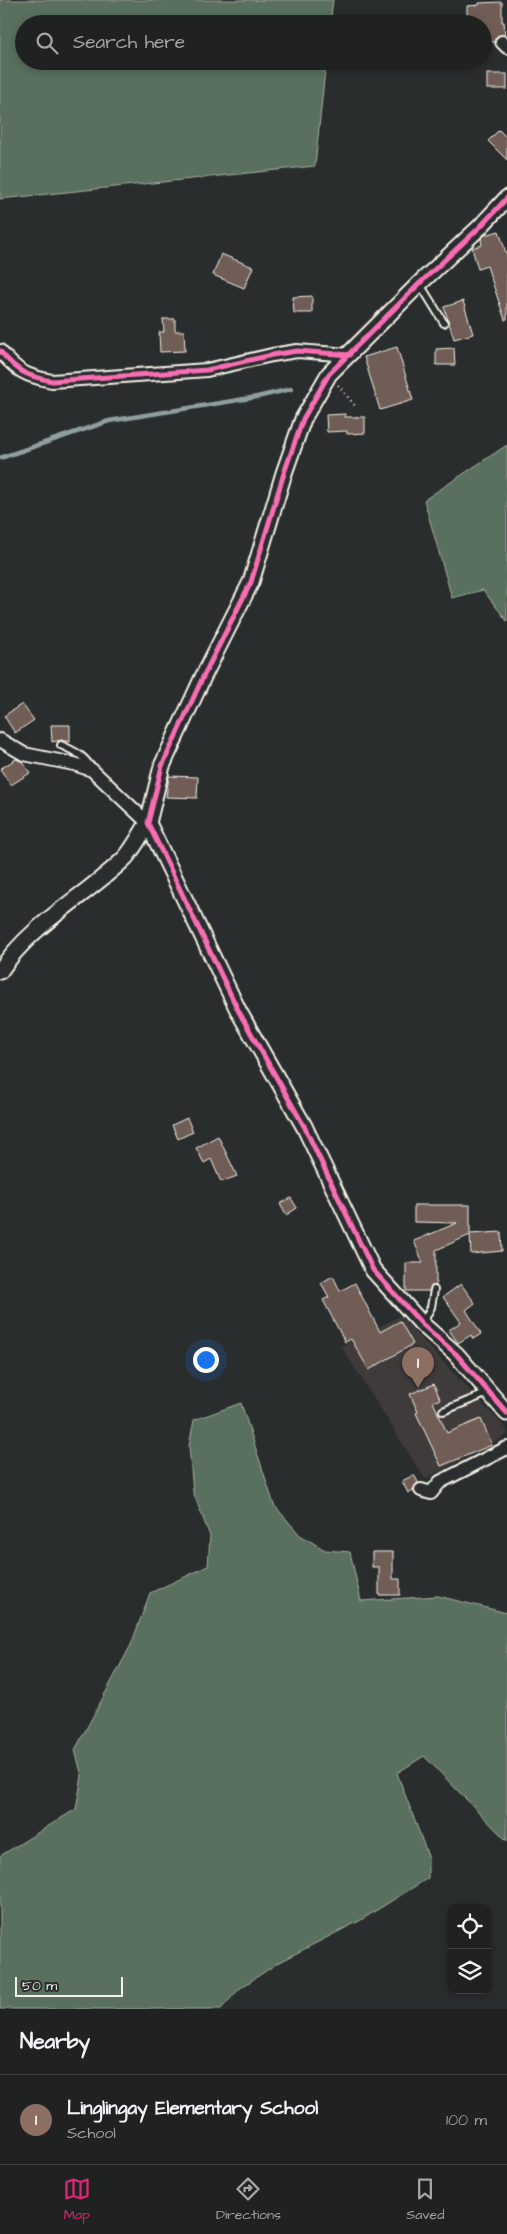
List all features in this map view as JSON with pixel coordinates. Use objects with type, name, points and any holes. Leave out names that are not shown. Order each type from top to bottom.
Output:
[{"type":"street","points":[[0,971],[7,960],[56,913],[126,856],[148,822],[162,766],[203,677],[251,582],[284,473],[303,419],[329,374],[420,283],[480,227],[507,198]]},
{"type":"street","points":[[0,351],[13,366],[29,377],[52,381],[207,370],[297,351],[350,354]]},
{"type":"street","points":[[0,740],[24,754],[74,764],[92,770],[148,822],[239,1012],[304,1126],[373,1270],[422,1324],[456,1354],[491,1392],[507,1413]]},
{"type":"street","points":[[421,1490],[432,1493],[440,1482],[507,1448]]},
{"type":"lane","points":[[420,283],[444,323]]},
{"type":"lane","points":[[61,745],[78,753],[87,760],[92,770]]},
{"type":"lane","points":[[422,1324],[431,1307],[434,1290]]},
{"type":"lane","points":[[443,1411],[491,1392]]},
{"type":"path","points":[[329,374],[356,407]]},
{"type":"shaded area","points":[[400,1316],[507,1430],[507,1435],[425,1479],[341,1346]]},
{"type":"green space","points":[[0,0],[333,0],[331,15],[15,15],[15,70],[325,70],[315,166],[0,199]]},
{"type":"green space","points":[[507,445],[507,621],[483,590],[452,598],[424,500]]},
{"type":"green space","points":[[241,1403],[274,1505],[300,1535],[325,1550],[350,1552],[361,1601],[438,1596],[507,1613],[507,1841],[424,1756],[397,1773],[428,1856],[428,1878],[361,1920],[279,1962],[239,1989],[221,2009],[0,2009],[0,1856],[76,1809],[82,1776],[75,1750],[131,1645],[150,1593],[208,1566],[210,1536],[193,1492],[189,1446],[194,1420]]},
{"type":"building","points":[[502,2],[502,22],[504,22],[505,35],[497,36],[494,42],[492,42],[492,15],[467,15],[467,6],[479,5],[479,3]]},
{"type":"building","points":[[487,74],[507,74],[507,89],[487,89]]},
{"type":"building","points":[[499,130],[507,138],[507,160],[488,141]]},
{"type":"building","points":[[499,231],[507,256],[507,319],[505,320],[487,266],[478,269],[472,248],[482,245],[481,239],[485,235]]},
{"type":"building","points":[[221,254],[253,267],[244,288],[213,275]]},
{"type":"building","points":[[312,296],[312,313],[294,313],[293,297]]},
{"type":"building","points":[[463,301],[473,334],[454,339],[444,307]]},
{"type":"building","points":[[163,319],[175,319],[175,331],[184,331],[185,351],[160,352],[159,332],[164,332]]},
{"type":"building","points":[[397,347],[413,400],[380,410],[364,357]]},
{"type":"building","points":[[454,348],[455,365],[436,365],[436,349]]},
{"type":"building","points":[[345,414],[345,417],[365,417],[365,433],[347,434],[347,431],[327,432],[326,415]]},
{"type":"building","points":[[22,704],[34,720],[15,733],[4,716]]},
{"type":"building","points":[[51,725],[70,725],[70,742],[61,740],[52,742]]},
{"type":"building","points":[[16,759],[23,762],[30,773],[11,785],[0,769]]},
{"type":"building","points":[[169,776],[198,777],[197,798],[166,797]]},
{"type":"building","points":[[187,1118],[193,1132],[178,1139],[172,1125]]},
{"type":"building","points":[[218,1136],[237,1176],[221,1182],[211,1159],[204,1163],[196,1148]]},
{"type":"building","points":[[291,1198],[297,1208],[286,1215],[280,1204]]},
{"type":"building","points":[[414,1205],[470,1205],[470,1234],[501,1232],[502,1251],[471,1254],[470,1235],[436,1250],[436,1286],[431,1286],[429,1291],[406,1291],[406,1263],[423,1263],[414,1241],[457,1223],[414,1222]]},
{"type":"building","points":[[333,1276],[340,1291],[355,1283],[380,1332],[400,1321],[413,1344],[369,1370],[351,1339],[345,1342],[323,1300],[329,1297],[321,1283]]},
{"type":"building","points":[[461,1284],[475,1303],[466,1310],[481,1334],[473,1339],[471,1335],[458,1343],[449,1330],[461,1322],[443,1297]]},
{"type":"building","points":[[434,1384],[440,1399],[433,1402],[447,1433],[481,1419],[492,1445],[441,1466],[416,1413],[418,1412],[410,1394]]},
{"type":"building","points":[[414,1475],[418,1482],[413,1490],[408,1493],[402,1481]]},
{"type":"building","points":[[372,1552],[393,1552],[393,1579],[400,1579],[400,1595],[379,1595],[379,1567],[372,1567]]},
{"type":"waterway","points":[[0,458],[109,421],[257,397],[291,389]]},
{"type":"cycle path","points":[[507,198],[480,227],[420,283],[329,374],[303,419],[284,473],[251,582],[203,677],[162,766],[148,823],[239,1012],[304,1126],[373,1270],[422,1324],[456,1354],[507,1413]]},
{"type":"cycle path","points":[[0,351],[22,372],[52,381],[207,370],[297,351],[350,355]]},
{"type":"place","name":"Linglingay Elementary School","points":[[418,1388]]}]
